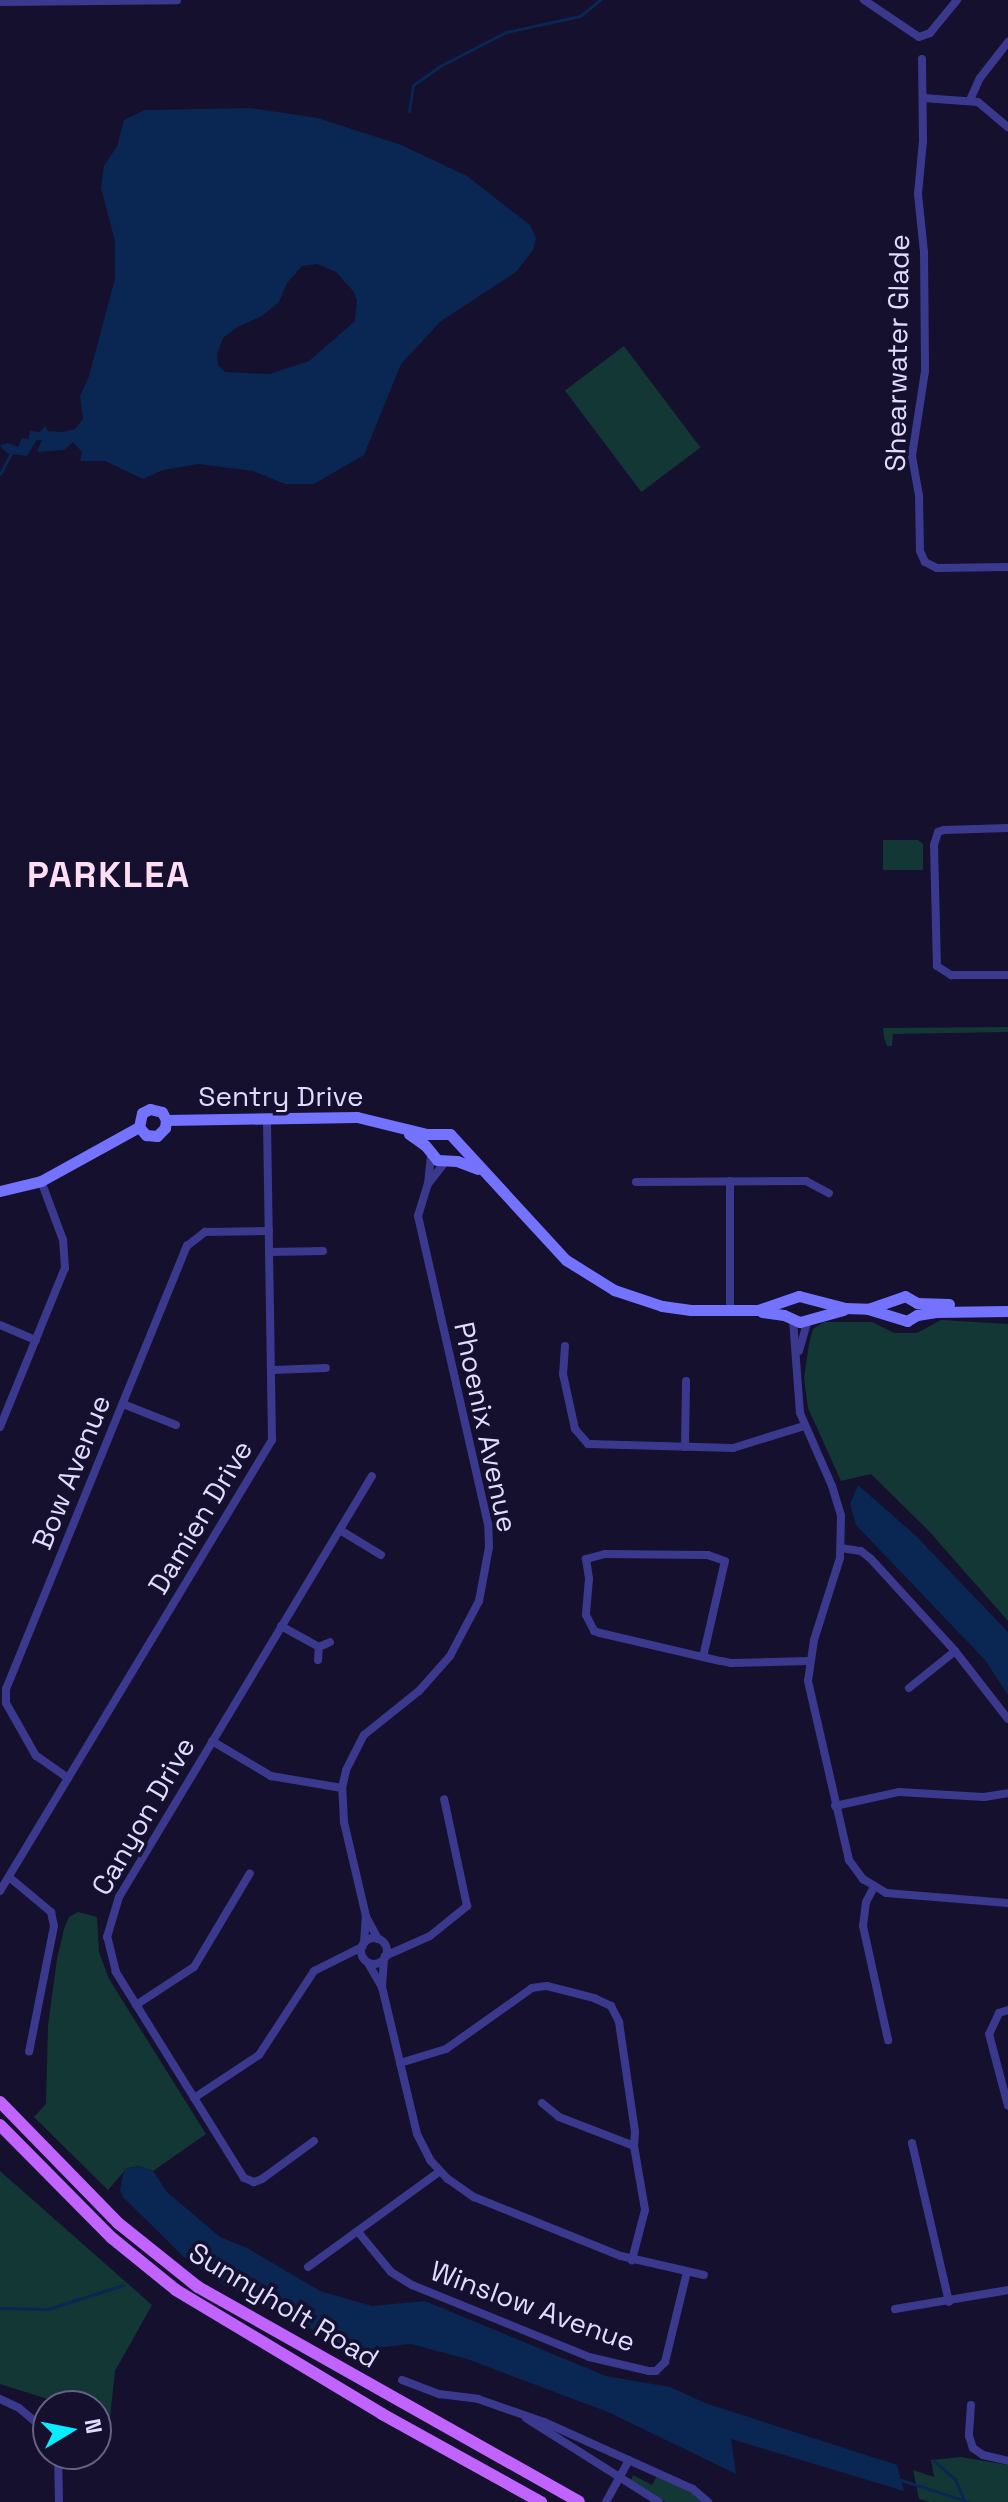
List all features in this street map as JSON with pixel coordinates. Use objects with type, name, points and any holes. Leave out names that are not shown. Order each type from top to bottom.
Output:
[{"type":"main road","name":"Sunnyholt Road","points":[[0,2102],[118,2223],[198,2287],[579,2502]]},
{"type":"main road","name":"Sunnyholt Road","points":[[0,2125],[112,2238],[176,2290],[382,2414],[541,2502]]},
{"type":"street","points":[[0,2],[177,0]]},
{"type":"street","points":[[864,0],[910,34],[922,36],[934,29],[957,0]]},
{"type":"street","points":[[970,100],[980,78],[1008,42]]},
{"type":"street","name":"Shearwater Glade","points":[[922,59],[918,194],[924,247],[925,358],[912,456],[919,495],[920,551],[925,562],[937,568],[1008,567]]},
{"type":"street","points":[[923,98],[970,100],[987,107],[1008,127]]},
{"type":"street","points":[[1008,828],[938,832],[934,845],[937,966],[951,975],[1008,975]]},
{"type":"street","points":[[0,1191],[41,1181],[139,1127],[142,1113],[150,1109],[162,1112],[166,1120],[165,1128],[157,1136],[146,1135],[139,1127]]},
{"type":"street","name":"Sentry Drive","points":[[166,1120],[357,1117],[426,1134],[441,1133]]},
{"type":"street","name":"Damien Drive","points":[[0,1891],[270,1444],[274,1428],[267,1119]]},
{"type":"street","name":"Sentry Drive","points":[[395,1125],[430,1152]]},
{"type":"street","points":[[486,1172],[448,1160],[437,1160],[430,1152],[431,1141],[441,1133],[450,1134],[486,1172],[554,1249],[591,1278],[624,1294],[662,1306],[758,1310],[791,1318],[810,1318],[845,1308]]},
{"type":"street","points":[[448,1160],[457,1149],[456,1141]]},
{"type":"street","name":"Phoenix Avenue","points":[[428,1184],[430,1152]]},
{"type":"street","name":"Phoenix Avenue","points":[[385,1958],[380,1940],[366,1916],[344,1822],[342,1788],[351,1757],[364,1735],[419,1691],[450,1656],[475,1610],[488,1558],[488,1524],[418,1221],[419,1206],[428,1184],[448,1160]]},
{"type":"street","points":[[0,1427],[66,1262],[63,1240],[41,1181]]},
{"type":"street","points":[[730,1181],[730,1310]]},
{"type":"street","points":[[636,1182],[646,1186],[806,1181],[829,1193]]},
{"type":"street","name":"Bow Avenue","points":[[68,1778],[36,1756],[8,1707],[5,1694],[193,1239],[213,1231],[269,1231]]},
{"type":"street","points":[[270,1252],[323,1251]]},
{"type":"street","points":[[758,1310],[799,1296],[845,1308],[868,1309],[907,1321],[917,1309],[1008,1304]]},
{"type":"street","points":[[868,1309],[896,1302],[905,1296],[917,1309],[1008,1311]]},
{"type":"street","points":[[796,1360],[813,1308],[807,1298]]},
{"type":"street","points":[[791,1300],[787,1308],[796,1360],[795,1389],[804,1426],[836,1495],[841,1516],[841,1548],[809,1661],[810,1700],[849,1860],[858,1874],[874,1887],[892,1894],[1008,1903]]},
{"type":"street","points":[[896,1302],[897,1317]]},
{"type":"street","points":[[0,1325],[36,1340]]},
{"type":"street","points":[[565,1346],[563,1374],[575,1429],[583,1441],[596,1446],[740,1448],[804,1426]]},
{"type":"street","points":[[273,1370],[326,1368]]},
{"type":"street","points":[[685,1447],[686,1381]]},
{"type":"street","points":[[123,1404],[176,1425]]},
{"type":"street","name":"Canyon Drive","points":[[314,2141],[249,2185],[136,2005],[111,1958],[107,1937],[112,1910],[372,1476]]},
{"type":"street","points":[[340,1530],[381,1555]]},
{"type":"street","points":[[841,1548],[865,1553],[955,1651],[1008,1719]]},
{"type":"street","points":[[703,1657],[725,1561],[708,1555],[605,1554],[586,1559],[589,1579],[586,1615],[594,1631],[703,1657],[741,1663],[809,1661]]},
{"type":"street","points":[[281,1626],[319,1647]]},
{"type":"street","points":[[319,1647],[330,1642]]},
{"type":"street","points":[[318,1660],[319,1647]]},
{"type":"street","points":[[909,1688],[955,1651]]},
{"type":"street","points":[[212,1741],[271,1776],[342,1788]]},
{"type":"street","points":[[835,1806],[899,1792],[984,1797],[1008,1793]]},
{"type":"street","points":[[339,1959],[377,1964],[407,1944],[435,1933],[467,1906],[444,1799]]},
{"type":"street","points":[[136,2005],[194,1967],[250,1873]]},
{"type":"street","points":[[5,1879],[45,1905],[51,1912],[54,1926],[29,2052]]},
{"type":"street","points":[[874,1887],[866,1902],[863,1926],[888,2040]]},
{"type":"street","name":"Phoenix Avenue","points":[[366,1916],[363,1945],[367,1962]]},
{"type":"street","points":[[194,2098],[259,2055],[307,1978],[319,1967],[380,1940],[407,1944]]},
{"type":"street","points":[[382,1987],[385,1958]]},
{"type":"street","points":[[367,1962],[382,1987],[417,2134],[440,2171],[474,2197],[632,2260],[704,2275]]},
{"type":"street","points":[[400,2063],[446,2049],[537,1986],[594,1998],[611,2006],[619,2022],[645,2210],[632,2260]]},
{"type":"street","points":[[1003,2011],[990,2027],[990,2042],[1008,2106]]},
{"type":"street","points":[[542,2103],[559,2117],[634,2146]]},
{"type":"street","points":[[912,2143],[949,2302]]},
{"type":"street","points":[[308,2267],[359,2233],[440,2171]]},
{"type":"street","name":"Winslow Avenue","points":[[359,2233],[391,2272],[412,2285],[589,2357],[649,2371],[661,2368],[665,2362],[687,2272]]},
{"type":"street","points":[[895,2309],[1008,2290]]},
{"type":"street","points":[[402,2380],[439,2394],[478,2399],[525,2418],[544,2422],[629,2460],[706,2500]]},
{"type":"street","points":[[0,2399],[32,2419]]},
{"type":"street","points":[[971,2405],[969,2436],[973,2448],[983,2455],[1008,2461]]},
{"type":"street","points":[[525,2418],[541,2431],[659,2502]]},
{"type":"street","points":[[606,2502],[629,2460]]},
{"type":"street","points":[[58,2470],[59,2502]]},
{"type":"green space","points":[[624,346],[700,447],[641,492],[565,391]]},
{"type":"green space","points":[[883,840],[918,840],[923,844],[923,870],[883,870]]},
{"type":"green space","points":[[1008,1027],[1008,1032],[893,1034],[892,1046],[887,1046],[883,1028]]},
{"type":"green space","points":[[941,1320],[1008,1324],[1008,1621],[928,1530],[871,1474],[841,1481],[808,1408],[804,1378],[813,1329],[824,1322],[872,1322],[894,1333],[917,1333]]},
{"type":"green space","points":[[78,1912],[97,1917],[99,1952],[109,1979],[206,2134],[153,2171],[139,2166],[127,2168],[108,2190],[34,2117],[46,2104],[48,2026],[57,1959],[69,1917]]},
{"type":"green space","points":[[0,2171],[152,2305],[115,2371],[112,2399],[112,2390],[32,2390],[32,2394],[0,2384]]},
{"type":"green space","points":[[961,2457],[1008,2465],[1008,2502],[930,2502],[919,2499],[913,2470],[934,2477],[931,2460]]},
{"type":"green space","points":[[633,2475],[652,2485],[657,2476],[699,2496],[701,2502],[665,2502],[631,2480]]},
{"type":"water","points":[[251,108],[318,118],[401,145],[467,176],[530,225],[536,238],[533,250],[516,272],[441,321],[401,364],[364,455],[314,484],[285,484],[253,471],[198,464],[163,470],[143,479],[105,461],[80,461],[82,452],[73,442],[64,450],[39,452],[42,440],[37,440],[27,456],[7,453],[0,446],[7,443],[18,447],[22,438],[29,439],[30,431],[40,432],[45,426],[48,431],[63,432],[75,429],[83,419],[80,396],[89,376],[115,279],[115,241],[101,188],[104,166],[117,146],[124,120],[145,110]],"holes":[[[317,264],[336,272],[354,292],[357,301],[355,321],[309,361],[269,374],[225,372],[218,365],[217,354],[223,338],[262,316],[279,302],[287,283],[302,266]]]},
{"type":"water","points":[[858,1485],[915,1535],[1008,1632],[1008,1695],[985,1660],[856,1525],[850,1504]]},
{"type":"water","points":[[139,2166],[153,2171],[167,2192],[220,2237],[247,2248],[320,2291],[372,2306],[425,2301],[606,2376],[670,2387],[705,2403],[897,2465],[904,2491],[731,2439],[736,2474],[608,2412],[467,2359],[411,2344],[376,2348],[361,2354],[225,2286],[185,2258],[123,2197],[120,2190],[126,2169]]},
{"type":"waterway","points":[[409,111],[413,85],[442,65],[506,32],[580,16],[600,0]]},
{"type":"waterway","points":[[0,474],[11,453]]},
{"type":"waterway","points":[[0,2308],[48,2309],[123,2285]]},
{"type":"waterway","points":[[323,2342],[334,2337]]},
{"type":"waterway","points":[[934,2461],[955,2479],[963,2498]]},
{"type":"waterway","points":[[901,2480],[969,2502]]},
{"type":"district","name":"PARKLEA","points":[[109,876]]}]
